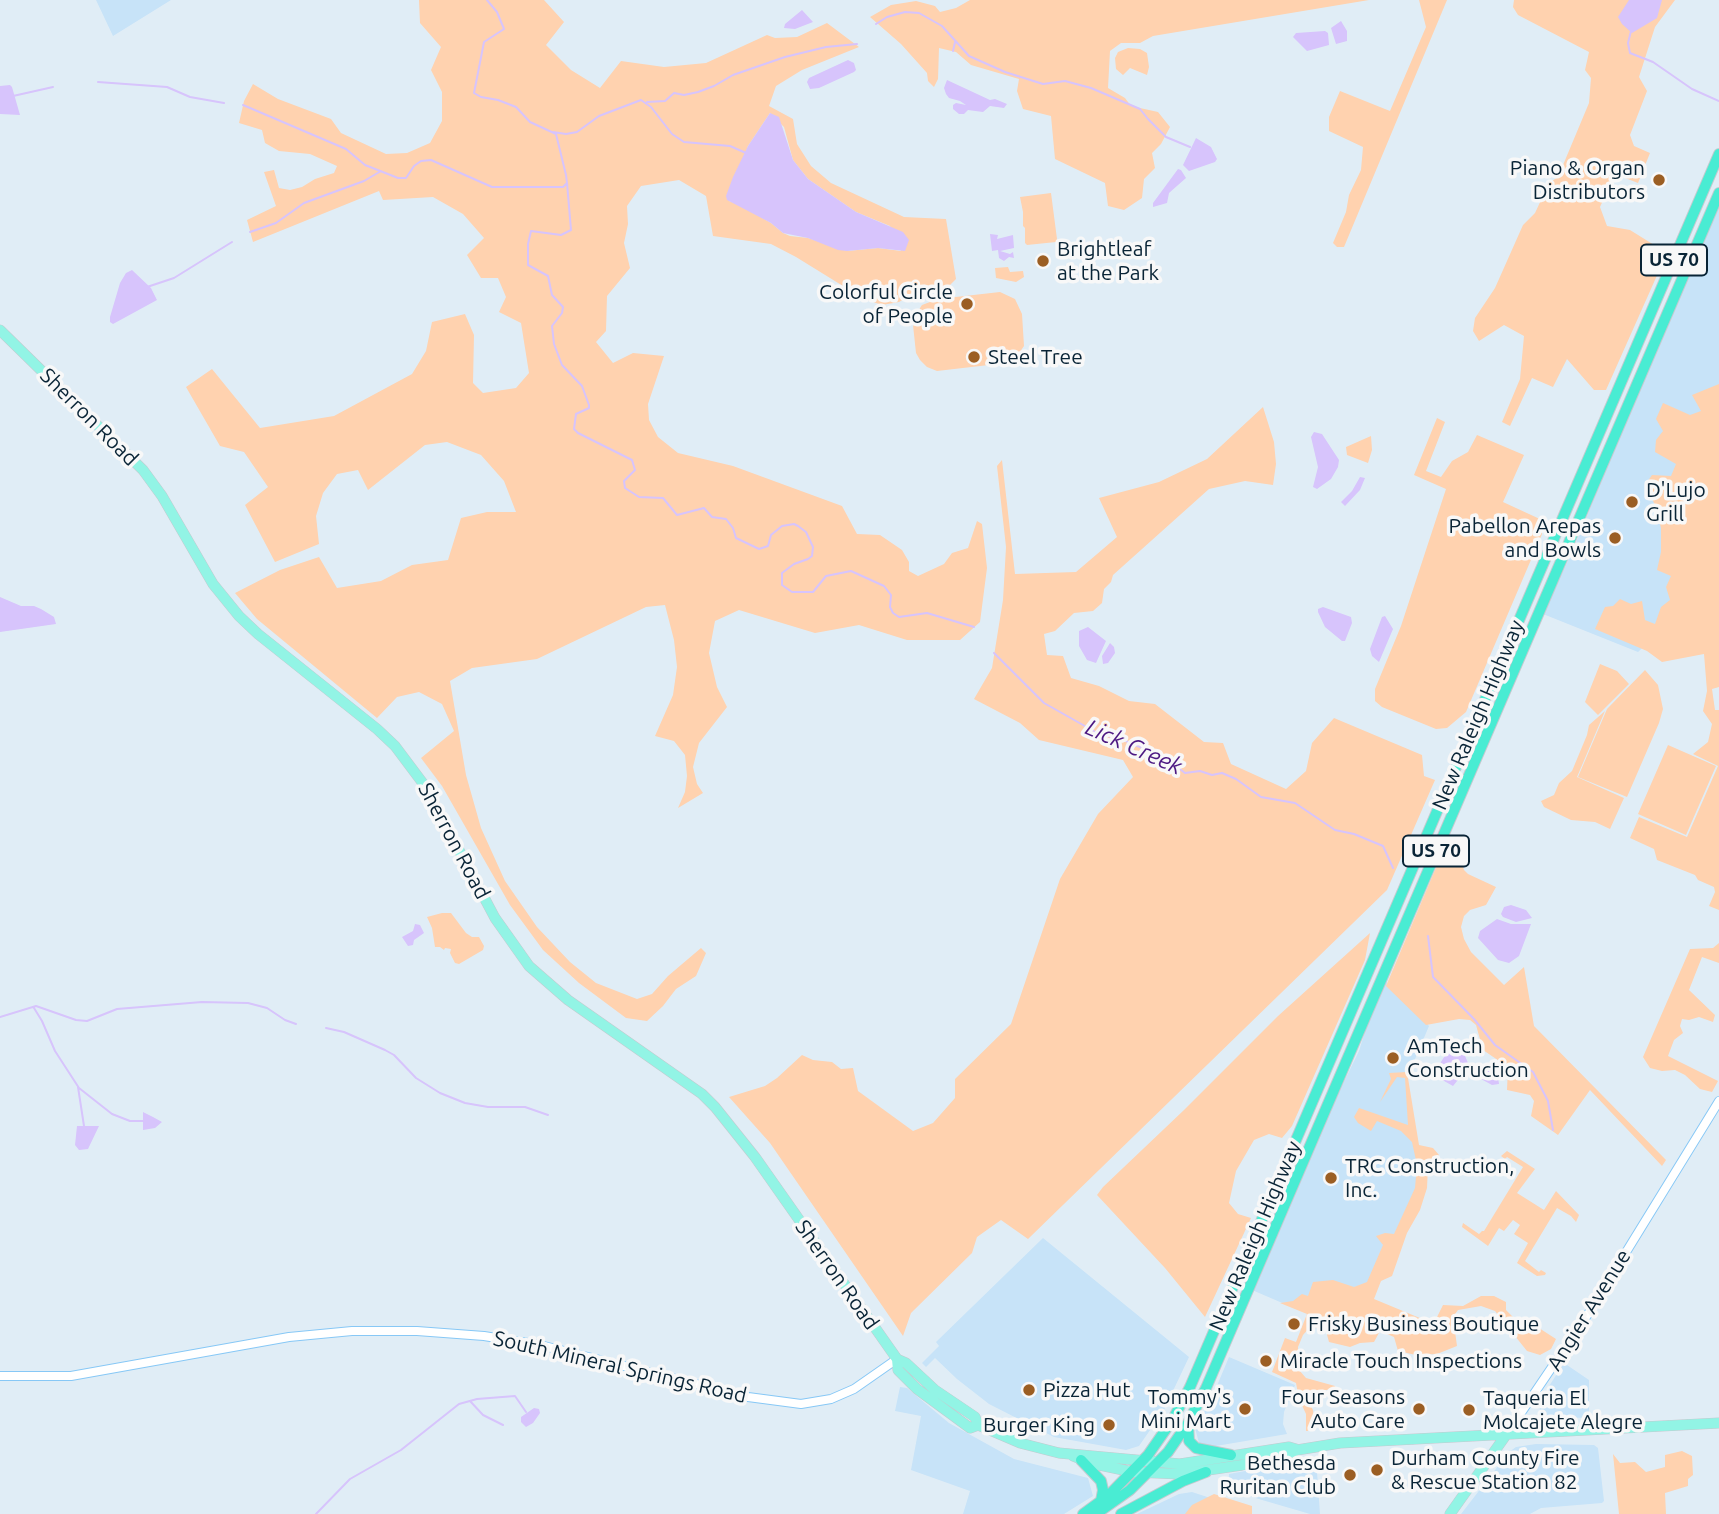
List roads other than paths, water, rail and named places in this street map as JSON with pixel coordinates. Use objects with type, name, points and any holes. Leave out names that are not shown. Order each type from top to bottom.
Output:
[{"type":"highway","name":"New Raleigh Highway","points":[[1142,1462],[1173,1419],[1203,1357],[1719,154]]},
{"type":"highway","name":"New Raleigh Highway","points":[[1158,1464],[1188,1423],[1217,1363],[1719,193]]},
{"type":"highway","points":[[1598,474],[1594,464],[1607,429],[1607,417]]},
{"type":"highway","points":[[1571,534],[1569,527],[1588,478],[1585,469]]},
{"type":"highway","points":[[1266,1210],[1280,1216]]},
{"type":"highway","points":[[1203,1357],[1217,1363]]},
{"type":"highway","points":[[1188,1423],[1189,1441],[1196,1448],[1231,1455]]},
{"type":"highway","points":[[1077,1458],[1101,1480],[1101,1501]]},
{"type":"highway","name":"US 70","points":[[1083,1514],[1101,1501],[1142,1462]]},
{"type":"highway","name":"US 70","points":[[1097,1514],[1130,1490],[1158,1464]]},
{"type":"highway","points":[[1121,1514],[1183,1481],[1206,1472]]},
{"type":"main road","name":"Sherron Road","points":[[0,330],[142,470],[168,505],[213,584],[239,616],[395,746],[425,786],[495,918],[529,966],[568,1000],[702,1094],[716,1107],[755,1157],[897,1359],[898,1370],[931,1402],[970,1428],[978,1425],[1020,1443],[1148,1474],[1206,1472],[1286,1455],[1297,1450]]},
{"type":"main road","points":[[1297,1450],[1385,1440],[1719,1423]]},
{"type":"main road","name":"Angier Avenue","points":[[1450,1514],[1506,1435]]},
{"type":"main road","name":"Sherron Road","points":[[1077,1458],[1187,1464],[1289,1447],[1297,1450]]},
{"type":"street","name":"Angier Avenue","points":[[1506,1435],[1588,1314],[1719,1101]]},
{"type":"street","name":"South Mineral Springs Road","points":[[0,1376],[71,1376],[301,1336],[352,1331],[417,1331],[493,1337],[540,1345],[748,1396],[801,1404],[831,1399],[854,1389],[897,1359]]},
{"type":"waterway","points":[[243,105],[346,149],[365,165],[398,178],[406,178],[421,161],[431,160],[492,187],[563,187],[567,183],[566,175],[556,134],[530,122],[516,107],[474,93],[484,42],[504,29],[497,12],[487,0]]},
{"type":"waterway","points":[[876,24],[887,17],[905,12],[919,13],[942,26],[969,56],[1005,72],[1043,84],[1065,81],[1091,88],[1140,109],[1166,137],[1190,147]]},
{"type":"waterway","points":[[1631,31],[1628,43],[1630,53],[1653,62],[1692,89],[1719,101]]},
{"type":"waterway","points":[[953,51],[955,42]]},
{"type":"waterway","points":[[647,102],[665,101],[674,93],[684,95],[698,92],[733,75],[785,57],[826,47],[857,44]]},
{"type":"waterway","points":[[98,82],[167,87],[190,97],[224,103]]},
{"type":"waterway","points":[[13,96],[53,87]]},
{"type":"waterway","points":[[553,132],[577,132],[599,116],[641,100],[651,107],[672,134],[684,142],[730,146],[746,153]]},
{"type":"waterway","points":[[250,232],[276,223],[304,203],[364,181],[381,171]]},
{"type":"waterway","name":"Lick Creek","points":[[567,183],[571,230],[561,235],[531,231],[528,265],[548,276],[552,295],[563,307],[562,313],[552,326],[554,344],[562,365],[582,386],[589,405],[589,408],[576,414],[574,429],[632,460],[635,470],[624,481],[625,488],[639,497],[663,498],[677,515],[704,508],[712,517],[726,519],[736,538],[759,549],[768,546],[771,535],[782,526],[798,526],[806,532],[813,547],[812,556],[782,573],[782,585],[792,592],[813,592],[826,576],[851,571],[884,586],[891,595],[890,607],[899,617],[927,613],[974,627]]},
{"type":"waterway","points":[[147,287],[174,278],[232,242]]},
{"type":"waterway","name":"Lick Creek","points":[[994,653],[1044,703],[1099,734],[1121,739],[1166,758],[1185,773],[1222,773],[1236,779],[1261,797],[1295,803],[1335,830],[1354,834],[1383,846],[1393,868]]},
{"type":"waterway","name":"Lick Creek","points":[[1428,936],[1433,977],[1495,1045],[1533,1072],[1548,1101],[1553,1130]]},
{"type":"waterway","points":[[0,1017],[36,1006],[76,1020],[87,1021],[117,1009],[202,1002],[248,1003],[267,1008],[296,1024]]},
{"type":"waterway","points":[[34,1008],[55,1051],[79,1088],[112,1114],[130,1121],[143,1121]]},
{"type":"waterway","points":[[326,1028],[344,1032],[385,1050],[394,1055],[416,1078],[440,1093],[465,1103],[488,1107],[525,1107],[548,1115]]},
{"type":"waterway","points":[[78,1087],[84,1126]]},
{"type":"waterway","points":[[316,1514],[350,1479],[401,1450],[459,1404],[477,1399],[515,1396],[526,1412]]},
{"type":"waterway","points":[[470,1401],[483,1415],[503,1425]]},
{"type":"place","name":"Piano & Organ Distributors","points":[[1659,180]]},
{"type":"place","name":"Brightleaf at the Park","points":[[1043,261]]},
{"type":"place","name":"Colorful Circle of People","points":[[967,304]]},
{"type":"place","name":"Steel Tree","points":[[974,357]]},
{"type":"place","name":"D'Lujo Grill","points":[[1632,502]]},
{"type":"place","name":"Pabellon Arepas and Bowls","points":[[1615,538]]},
{"type":"place","name":"AmTech Construction","points":[[1393,1058]]},
{"type":"place","name":"TRC Construction, Inc.","points":[[1331,1178]]},
{"type":"place","name":"Frisky Business Boutique","points":[[1294,1324]]},
{"type":"place","name":"Miracle Touch Inspections","points":[[1266,1361]]},
{"type":"place","name":"Pizza Hut","points":[[1029,1390]]},
{"type":"place","name":"Tommy's Mini Mart","points":[[1245,1409]]},
{"type":"place","name":"Four Seasons Auto Care","points":[[1419,1409]]},
{"type":"place","name":"Taqueria El Molcajete Alegre","points":[[1469,1410]]},
{"type":"place","name":"Burger King","points":[[1109,1425]]},
{"type":"place","name":"Durham County Fire & Rescue Station 82","points":[[1377,1470]]},
{"type":"place","name":"Bethesda Ruritan Club","points":[[1350,1475]]}]
